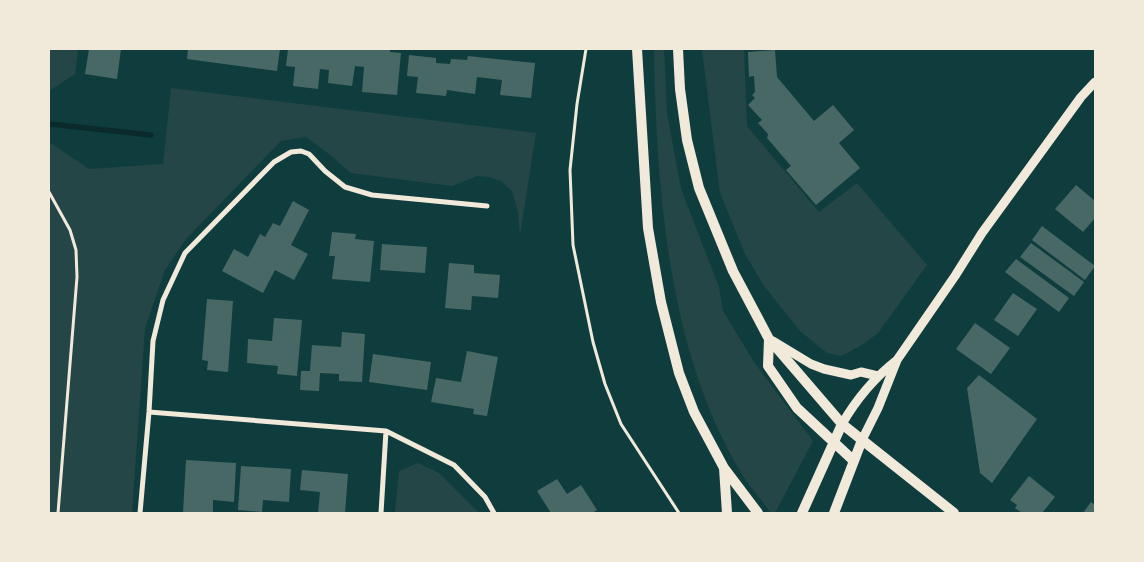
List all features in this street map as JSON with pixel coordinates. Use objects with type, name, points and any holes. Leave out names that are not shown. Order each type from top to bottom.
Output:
[{"type":"main road","points":[[637,49],[648,228],[661,302],[679,373],[694,412],[724,468],[758,513]]},
{"type":"main road","points":[[678,49],[680,89],[687,140],[699,188],[734,271],[769,339],[842,424],[954,513]]},
{"type":"main road","points":[[769,339],[768,366],[797,408],[854,461]]},
{"type":"main road","points":[[802,513],[842,424]]},
{"type":"main road","points":[[834,513],[862,440]]},
{"type":"main road","points":[[724,468],[726,513]]},
{"type":"street","points":[[862,440],[878,408],[897,360],[982,233],[1081,97],[1095,82]]},
{"type":"street","points":[[140,513],[149,412],[152,341],[163,300],[185,253],[274,162],[291,152],[301,151],[309,154],[325,171],[345,187],[372,195],[487,206]]},
{"type":"street","points":[[769,339],[811,364],[824,369],[851,375],[861,372],[878,376]]},
{"type":"street","points":[[842,424],[855,403],[878,376],[897,360]]},
{"type":"street","points":[[149,412],[386,431],[454,465],[485,497],[494,513]]},
{"type":"street","points":[[382,513],[386,431]]},
{"type":"path","points":[[586,49],[577,104],[570,170],[573,244],[593,342],[605,384],[621,424],[679,513]]},
{"type":"path","points":[[49,192],[70,230],[76,250],[77,277],[58,513]]},
{"type":"shaded area","points":[[49,49],[78,49],[75,74],[49,91]]},
{"type":"shaded area","points":[[654,49],[664,49],[667,113],[681,189],[719,287],[723,311],[754,362],[813,441],[775,513],[771,513],[745,479],[717,427],[697,376],[682,323],[671,268],[663,212],[655,102]]},
{"type":"shaded area","points":[[702,49],[744,49],[747,126],[819,212],[857,183],[927,265],[878,333],[862,345],[841,356],[827,353],[800,331],[764,286],[745,254],[720,193]]},
{"type":"shaded area","points":[[171,88],[536,133],[520,235],[518,212],[512,191],[501,181],[477,176],[452,186],[351,173],[306,137],[281,141],[186,239],[165,270],[145,328],[132,513],[49,513],[49,142],[89,169],[163,164]]},
{"type":"shaded area","points":[[418,463],[439,473],[479,513],[395,513],[399,471]]},
{"type":"building","points":[[89,49],[121,49],[117,79],[85,74]]},
{"type":"building","points":[[188,49],[280,49],[277,71],[187,59]]},
{"type":"building","points":[[288,49],[390,49],[390,52],[401,53],[397,95],[362,92],[364,67],[355,66],[352,86],[328,83],[329,70],[320,69],[318,89],[293,86],[295,67],[286,66]]},
{"type":"building","points":[[775,50],[777,77],[814,121],[833,105],[854,130],[839,143],[860,168],[816,205],[786,170],[791,166],[767,138],[768,134],[758,123],[762,120],[748,105],[755,98],[752,95],[755,92],[754,76],[749,77],[748,52]]},
{"type":"building","points":[[409,55],[436,58],[436,63],[450,64],[451,59],[467,60],[468,56],[535,63],[531,98],[500,95],[502,80],[477,77],[475,94],[447,90],[446,96],[416,93],[418,77],[407,76]]},
{"type":"building","points":[[1076,185],[1095,201],[1095,218],[1083,232],[1055,209]]},
{"type":"building","points":[[293,201],[309,210],[291,245],[308,254],[294,280],[275,270],[263,293],[222,271],[234,249],[248,257],[260,234],[265,237],[273,223],[280,226]]},
{"type":"building","points":[[1042,226],[1095,266],[1085,280],[1032,240]]},
{"type":"building","points":[[332,232],[356,234],[355,239],[374,241],[370,282],[332,279],[335,256],[329,256]]},
{"type":"building","points":[[1031,243],[1084,282],[1074,296],[1020,257]]},
{"type":"building","points":[[382,244],[427,247],[425,273],[380,270]]},
{"type":"building","points":[[1016,259],[1069,298],[1059,312],[1005,272]]},
{"type":"building","points":[[449,263],[474,265],[474,273],[500,275],[498,298],[472,296],[471,310],[445,308]]},
{"type":"building","points":[[1013,293],[1037,309],[1018,336],[994,320]]},
{"type":"building","points":[[207,299],[233,301],[228,372],[207,370],[208,361],[202,360]]},
{"type":"building","points":[[274,318],[302,320],[297,376],[277,374],[278,366],[247,363],[248,339],[272,341]]},
{"type":"building","points":[[975,323],[1010,348],[991,374],[956,349]]},
{"type":"building","points":[[342,332],[365,334],[362,382],[339,381],[339,374],[320,373],[319,391],[300,390],[301,371],[310,371],[312,345],[341,347]]},
{"type":"building","points":[[467,351],[498,357],[487,416],[473,414],[474,409],[431,402],[436,378],[461,382]]},
{"type":"building","points":[[373,354],[431,362],[427,390],[369,382]]},
{"type":"building","points":[[979,375],[1037,419],[992,483],[980,473],[967,388]]},
{"type":"building","points":[[186,460],[236,463],[234,502],[213,500],[213,513],[183,513]]},
{"type":"building","points":[[241,466],[291,469],[289,502],[263,500],[262,512],[238,510]]},
{"type":"building","points":[[302,470],[348,474],[345,513],[318,513],[320,492],[300,490]]},
{"type":"building","points":[[1029,476],[1055,497],[1042,513],[1022,513],[1015,508],[1017,505],[1010,500]]},
{"type":"building","points":[[557,479],[567,494],[581,485],[597,510],[592,513],[551,513],[537,491]]},
{"type":"building","points":[[1091,502],[1095,505],[1095,513],[1083,513]]},
{"type":"waterway","points":[[49,124],[151,135]]}]
